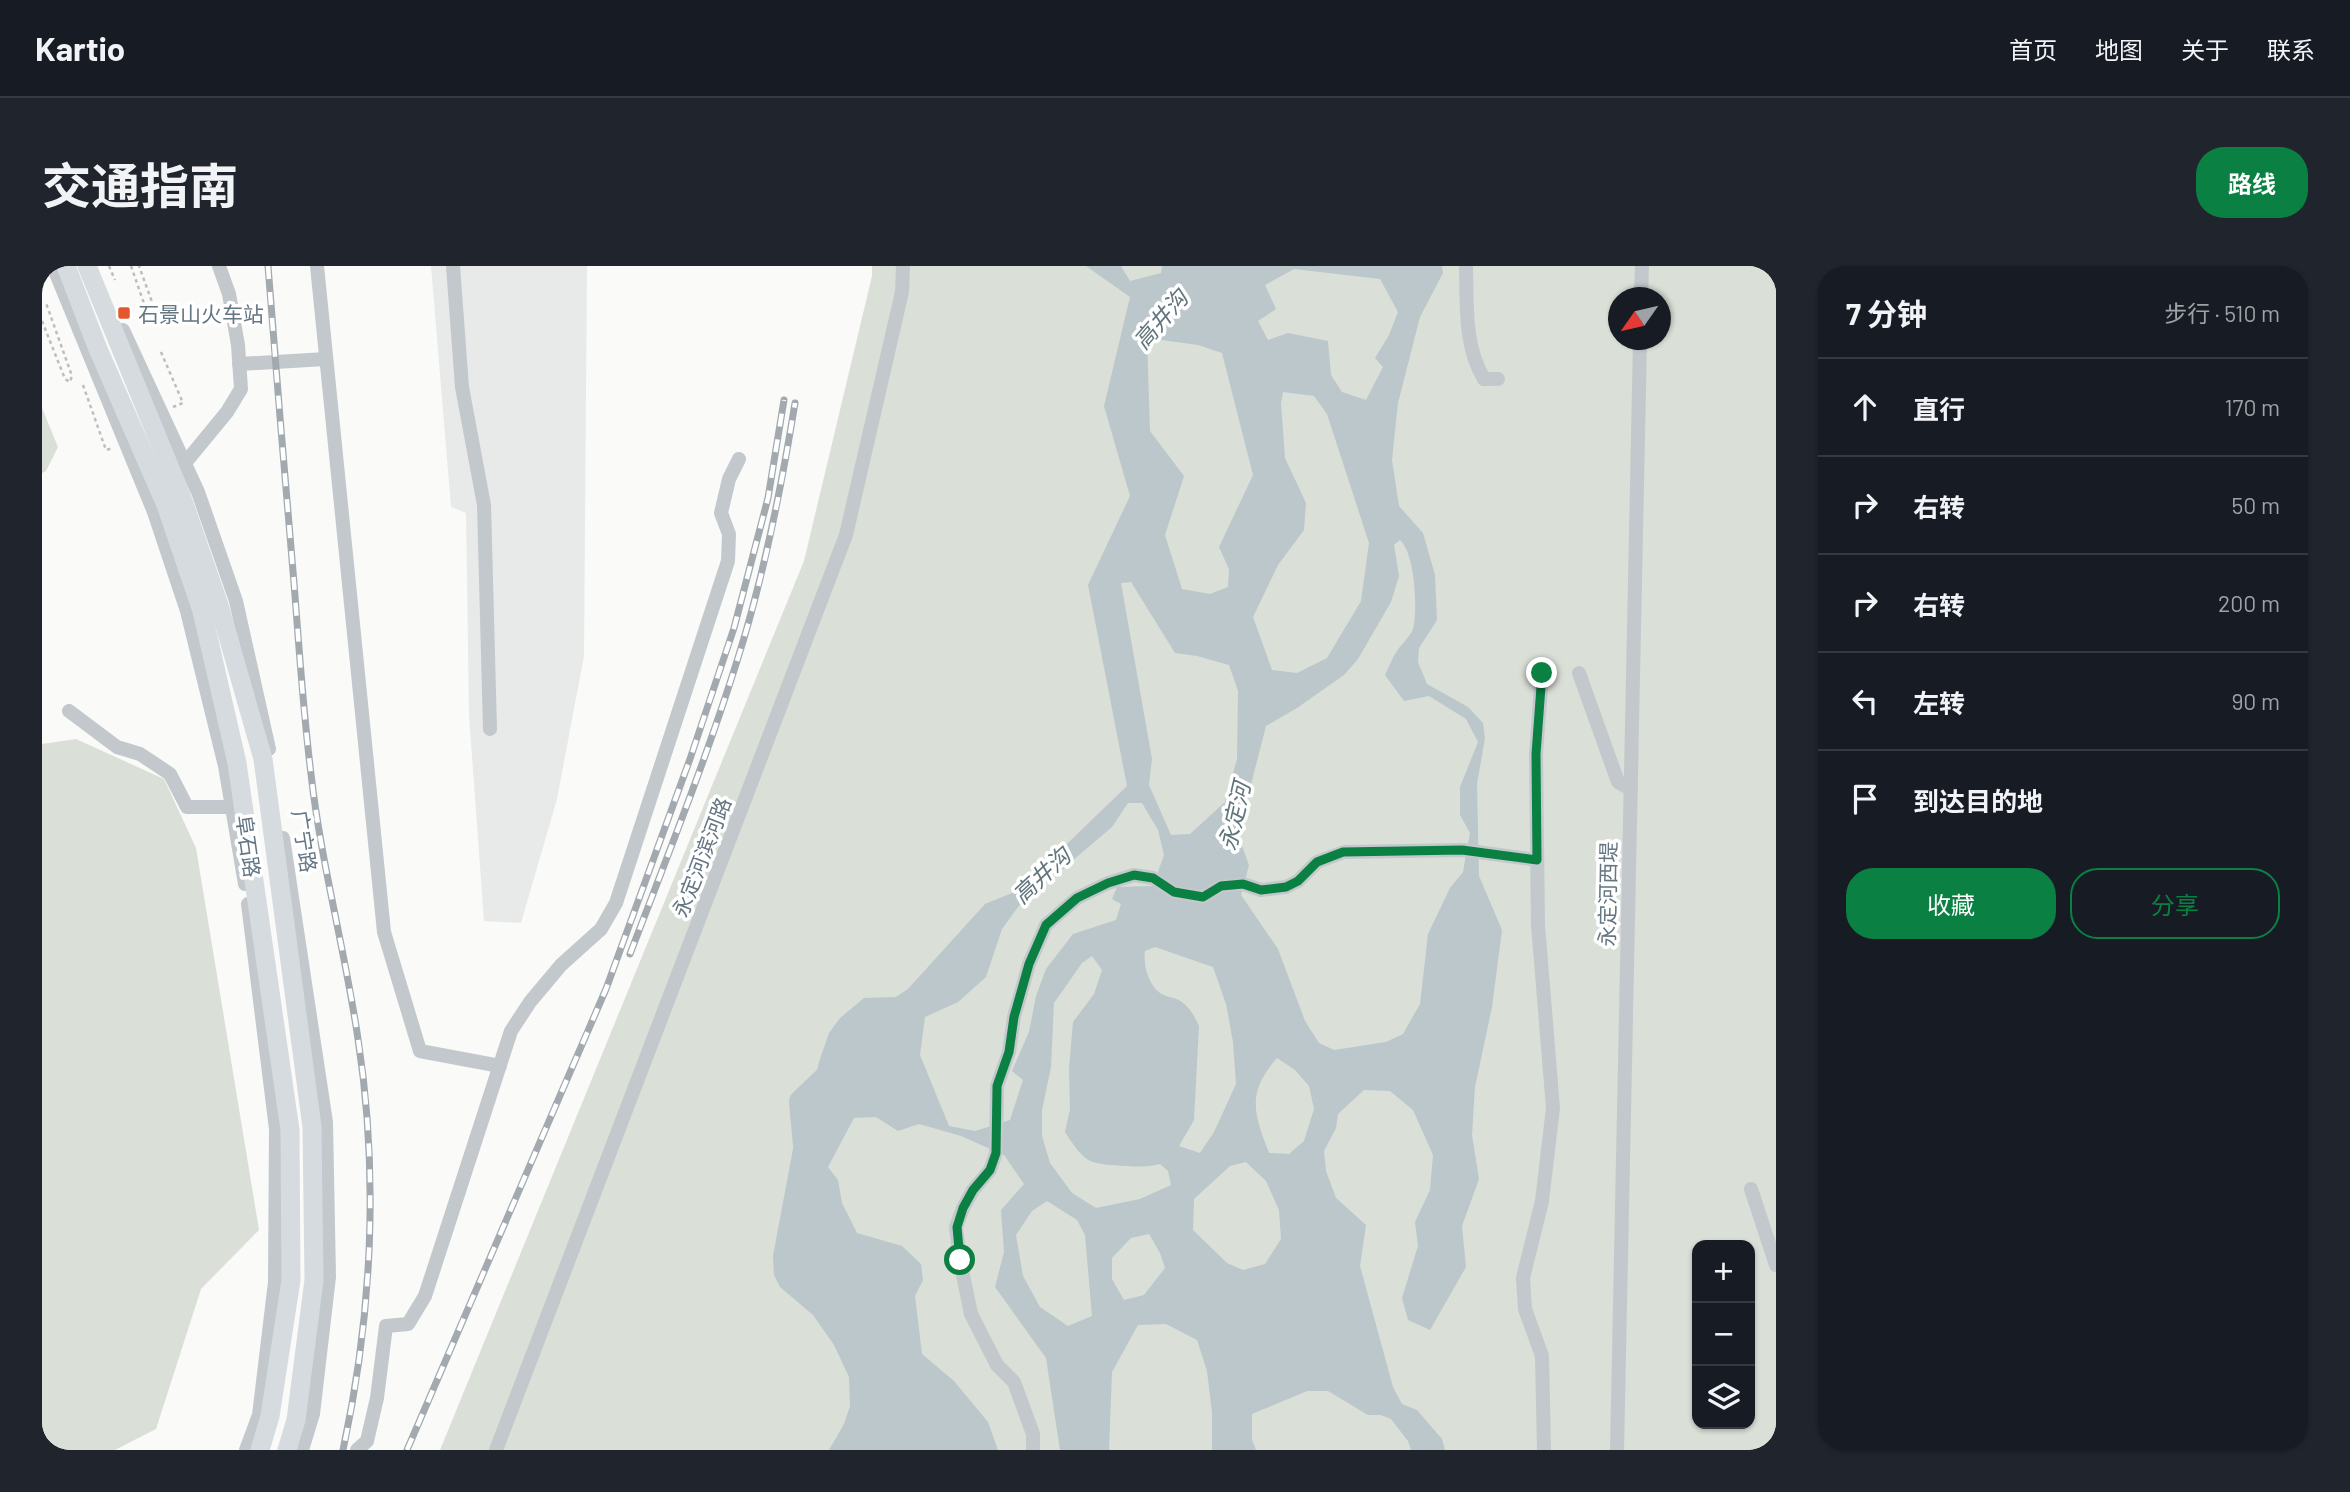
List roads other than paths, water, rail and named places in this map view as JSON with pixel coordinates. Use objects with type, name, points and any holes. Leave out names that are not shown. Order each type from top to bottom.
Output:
[{"type":"highway","name":"阜石路","points":[[66,266],[98,349],[166,505],[202,611],[237,763],[290,1130],[291,1280],[270,1416],[260,1450]]},
{"type":"highway","name":"阜石路","points":[[87,266],[181,495],[219,605],[263,759],[312,1128],[314,1280],[296,1420],[287,1450]]},
{"type":"street","points":[[53,266],[153,512],[187,611],[225,766],[246,887],[276,1129],[275,1282],[259,1415],[246,1450]]},
{"type":"street","name":"广宁路","points":[[97,266],[108,298],[198,492],[236,601],[270,754],[326,1122],[329,1278],[313,1413],[302,1450]]},
{"type":"street","points":[[185,463],[221,421],[241,389],[238,345],[229,294],[219,266]]},
{"type":"street","points":[[317,266],[384,932],[420,1051],[500,1066]]},
{"type":"street","points":[[453,266],[462,387],[484,505],[490,729]]},
{"type":"street","name":"永定河滨河路","points":[[496,1450],[846,534],[902,292],[903,266]]},
{"type":"street","points":[[1466,266],[1468,325],[1474,362],[1484,379],[1497,379]]},
{"type":"street","points":[[1641,287],[1642,266]]},
{"type":"street","name":"永定河西堤","points":[[1617,1450],[1640,350]]},
{"type":"street","points":[[239,364],[326,359]]},
{"type":"street","points":[[357,1450],[368,1441],[377,1398],[386,1326],[408,1324],[425,1296],[511,1031],[530,1002],[561,965],[601,929],[616,902],[728,561],[729,534],[721,513],[729,479],[739,459]]},
{"type":"street","points":[[1542,673],[1536,754],[1538,925],[1553,1108],[1542,1201],[1523,1278],[1525,1309],[1542,1356],[1544,1450]]},
{"type":"street","points":[[1578,673],[1618,782],[1631,789]]},
{"type":"street","points":[[69,711],[117,747],[140,754],[170,774],[187,807],[232,807]]},
{"type":"street","points":[[1033,1450],[1033,1434],[1014,1382],[997,1365],[971,1314],[960,1260],[957,1227],[963,1208],[973,1190],[990,1170],[996,1153],[997,1086],[1009,1052],[1014,1017],[1029,964],[1046,925],[1077,898],[1108,883],[1134,875],[1153,878],[1174,892],[1203,897],[1221,886],[1243,884],[1261,890],[1286,887],[1298,881],[1317,862],[1343,852],[1462,850],[1537,860]]},
{"type":"street","points":[[1751,1189],[1776,1265]]},
{"type":"water","name":"永定河","points":[[1086,266],[1121,266],[1130,281],[1161,273],[1162,266],[1442,266],[1443,273],[1420,317],[1398,403],[1392,460],[1399,506],[1423,533],[1435,575],[1437,620],[1419,648],[1418,662],[1427,684],[1468,707],[1483,723],[1485,738],[1477,784],[1479,876],[1502,930],[1492,1007],[1475,1087],[1472,1135],[1479,1179],[1462,1226],[1466,1267],[1430,1330],[1408,1320],[1402,1298],[1418,1246],[1415,1222],[1430,1190],[1433,1155],[1413,1110],[1390,1091],[1364,1090],[1338,1114],[1336,1128],[1324,1151],[1326,1171],[1336,1198],[1366,1225],[1360,1266],[1393,1387],[1402,1404],[1417,1410],[1442,1439],[1445,1450],[1411,1450],[1408,1441],[1391,1419],[1381,1415],[1368,1415],[1328,1391],[1307,1391],[1252,1414],[1252,1440],[1256,1450],[1212,1450],[1212,1412],[1207,1371],[1197,1340],[1166,1324],[1138,1325],[1112,1372],[1109,1450],[1060,1450],[1046,1358],[995,1287],[1004,1252],[1001,1210],[1024,1184],[1004,1155],[961,1136],[919,1124],[898,1131],[876,1117],[854,1118],[828,1167],[838,1180],[842,1203],[857,1233],[902,1246],[921,1264],[923,1280],[915,1296],[922,1354],[954,1381],[988,1422],[998,1450],[829,1450],[844,1424],[850,1406],[849,1377],[834,1345],[813,1315],[780,1287],[774,1275],[773,1256],[793,1149],[810,1102],[829,1033],[840,1018],[864,998],[896,997],[908,989],[985,904],[1019,890],[1127,786],[1088,585],[1130,496],[1104,406],[1130,297]],"holes":[[[1294,269],[1380,279],[1398,312],[1389,335],[1375,358],[1383,367],[1366,400],[1342,392],[1331,375],[1328,341],[1288,333],[1268,340],[1258,321],[1276,309],[1265,285]],[[1147,338],[1198,345],[1222,353],[1253,475],[1219,547],[1229,569],[1228,587],[1210,594],[1182,589],[1165,535],[1184,476],[1150,431]],[[1283,392],[1314,396],[1327,414],[1369,543],[1361,601],[1327,658],[1297,673],[1272,670],[1253,617],[1278,565],[1304,530],[1306,503],[1285,458],[1281,403]],[[1400,540],[1412,569],[1414,620],[1412,632],[1395,654],[1385,675],[1404,701],[1429,696],[1466,719],[1478,742],[1460,787],[1460,815],[1470,833],[1463,872],[1450,888],[1428,934],[1420,1004],[1403,1034],[1386,1042],[1334,1050],[1319,1043],[1305,1021],[1278,949],[1241,895],[1249,865],[1238,835],[1266,726],[1344,675],[1358,659],[1391,602],[1399,576],[1394,545]],[[1131,582],[1175,653],[1229,665],[1238,691],[1237,759],[1225,802],[1190,834],[1171,835],[1149,785],[1152,759],[1121,583]],[[1128,803],[1142,803],[1158,830],[1164,855],[1153,886],[1117,887],[1112,899],[1121,904],[1116,920],[1073,934],[1046,969],[1036,996],[1029,1032],[1012,1071],[1023,1080],[1010,1120],[975,1131],[949,1126],[920,1055],[925,1017],[958,1002],[986,977],[1002,929],[1018,907],[1112,827]],[[1155,947],[1213,967],[1226,1004],[1233,1042],[1236,1084],[1214,1132],[1200,1153],[1179,1146],[1194,1120],[1199,1026],[1185,1004],[1163,995],[1156,989],[1149,979],[1145,951]],[[1092,956],[1102,970],[1094,994],[1073,1022],[1069,1069],[1070,1109],[1065,1132],[1078,1151],[1090,1161],[1136,1167],[1160,1164],[1168,1171],[1171,1185],[1140,1199],[1096,1208],[1072,1193],[1050,1163],[1042,1136],[1042,1110],[1051,1067],[1054,1003],[1082,963]],[[1277,1058],[1295,1070],[1309,1086],[1314,1109],[1304,1141],[1289,1154],[1269,1153],[1257,1115],[1257,1093],[1267,1070]],[[1246,1162],[1266,1181],[1279,1210],[1281,1239],[1265,1264],[1243,1270],[1227,1263],[1193,1230],[1194,1199],[1230,1166]],[[1047,1201],[1077,1220],[1085,1235],[1092,1316],[1068,1326],[1040,1307],[1023,1276],[1016,1235],[1032,1211]],[[1149,1234],[1165,1268],[1144,1295],[1124,1300],[1112,1279],[1112,1258],[1131,1238]]]},
{"type":"waterway","name":"高井沟","points":[[807,1156],[802,1102],[839,1067]]},
{"type":"railway","points":[[268,266],[308,750],[315,807],[358,1039],[369,1142],[366,1297],[361,1348],[343,1450]]},
{"type":"railway","points":[[407,1450],[606,989],[690,759],[734,628],[768,498],[784,400]]},
{"type":"railway","points":[[630,954],[699,772],[747,629],[771,533],[795,403]]},
{"type":"place","name":"石景山火车站","points":[[124,313]]}]
